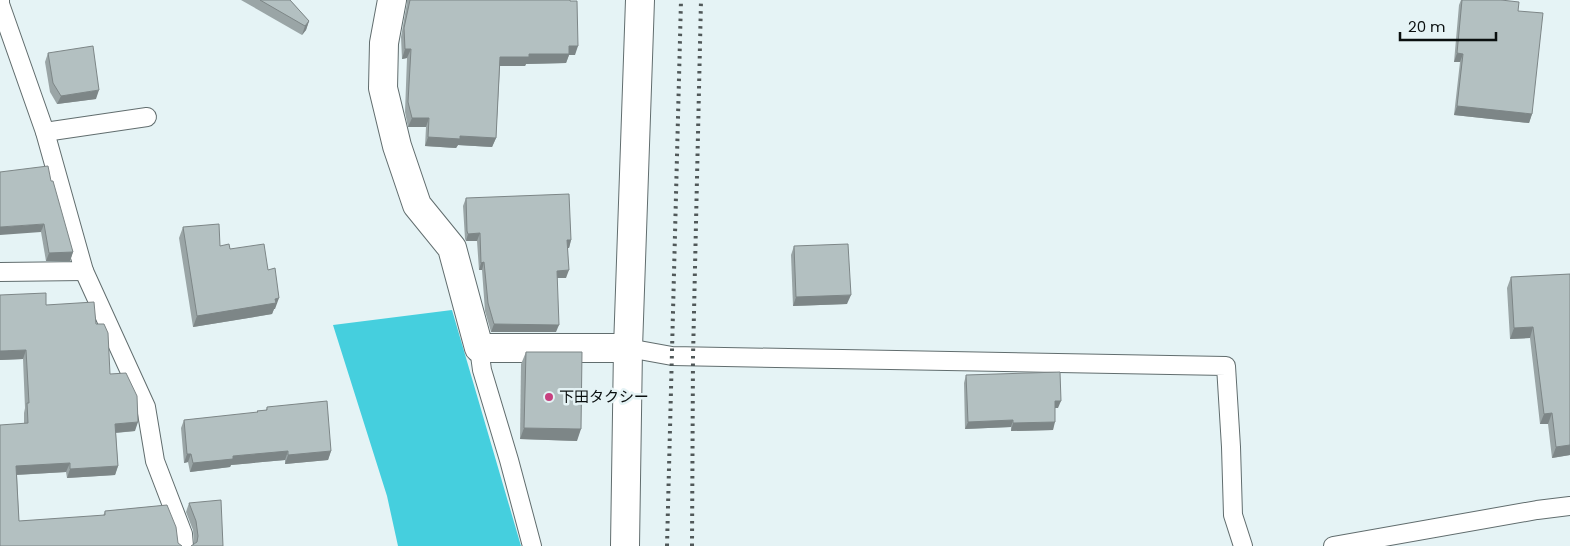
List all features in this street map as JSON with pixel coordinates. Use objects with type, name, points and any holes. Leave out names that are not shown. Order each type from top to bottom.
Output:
[{"type":"street","points":[[392,0],[384,44],[383,88],[397,146],[418,205],[452,248],[479,348],[628,348]]},
{"type":"street","points":[[625,546],[628,348],[640,0]]},
{"type":"lane","points":[[0,0],[46,132],[84,271],[146,407],[155,461],[183,534],[184,546]]},
{"type":"lane","points":[[46,132],[147,117]]},
{"type":"lane","points":[[0,272],[84,271]]},
{"type":"lane","points":[[479,348],[482,370],[532,546]]},
{"type":"lane","points":[[628,348],[672,356],[1226,366],[1231,447],[1232,515],[1243,546]]},
{"type":"lane","points":[[1334,546],[1537,510],[1570,506]]},
{"type":"water","points":[[452,310],[521,546],[398,546],[387,496],[333,325]]},
{"type":"building","points":[[260,0],[290,0],[309,21],[305,26]]},
{"type":"building","points":[[410,0],[577,1],[578,46],[569,46],[569,54],[529,54],[529,57],[500,57],[496,138],[460,136],[460,139],[428,137],[429,118],[412,118],[408,102],[411,49],[405,49],[404,28]]},
{"type":"building","points":[[1462,0],[1519,2],[1518,11],[1543,13],[1532,114],[1457,106],[1463,54],[1457,53]]},
{"type":"building","points":[[93,46],[99,90],[61,96],[53,83],[48,53]]},
{"type":"building","points":[[48,166],[73,252],[49,253],[44,224],[0,227],[0,172]]},
{"type":"building","points":[[569,194],[571,240],[567,240],[569,270],[557,271],[559,325],[494,324],[488,303],[484,262],[481,263],[480,233],[468,234],[467,231],[466,198]]},
{"type":"building","points":[[219,224],[220,246],[229,244],[230,249],[264,244],[268,270],[275,268],[279,298],[275,299],[276,303],[197,316],[183,227]]},
{"type":"building","points":[[848,244],[851,295],[796,297],[794,246]]},
{"type":"building","points":[[1570,274],[1570,445],[1556,447],[1552,413],[1544,414],[1533,327],[1514,328],[1511,277]]},
{"type":"building","points":[[46,293],[46,305],[94,302],[96,324],[104,324],[108,333],[110,374],[126,373],[137,396],[138,422],[115,424],[118,466],[70,469],[70,463],[16,466],[19,521],[105,515],[105,511],[167,505],[176,527],[178,543],[182,546],[0,546],[0,425],[28,423],[27,403],[29,403],[26,350],[0,351],[0,295]]},
{"type":"building","name":"下田タクシー","points":[[526,352],[582,352],[581,429],[524,428]]},
{"type":"building","points":[[1060,372],[1061,401],[1055,401],[1055,422],[1013,423],[1013,420],[968,422],[966,375]]},
{"type":"building","points":[[327,401],[331,451],[288,455],[288,451],[233,456],[233,459],[193,463],[191,454],[187,454],[184,420],[258,412],[267,410],[267,407]]},
{"type":"building","points":[[221,500],[223,546],[191,546],[197,542],[198,536],[196,521],[189,503]]},
{"type":"railway","points":[[667,546],[681,0]]},
{"type":"railway","points":[[692,546],[693,357],[701,0]]},
{"type":"place","name":"下田タクシー","points":[[549,397]]}]
